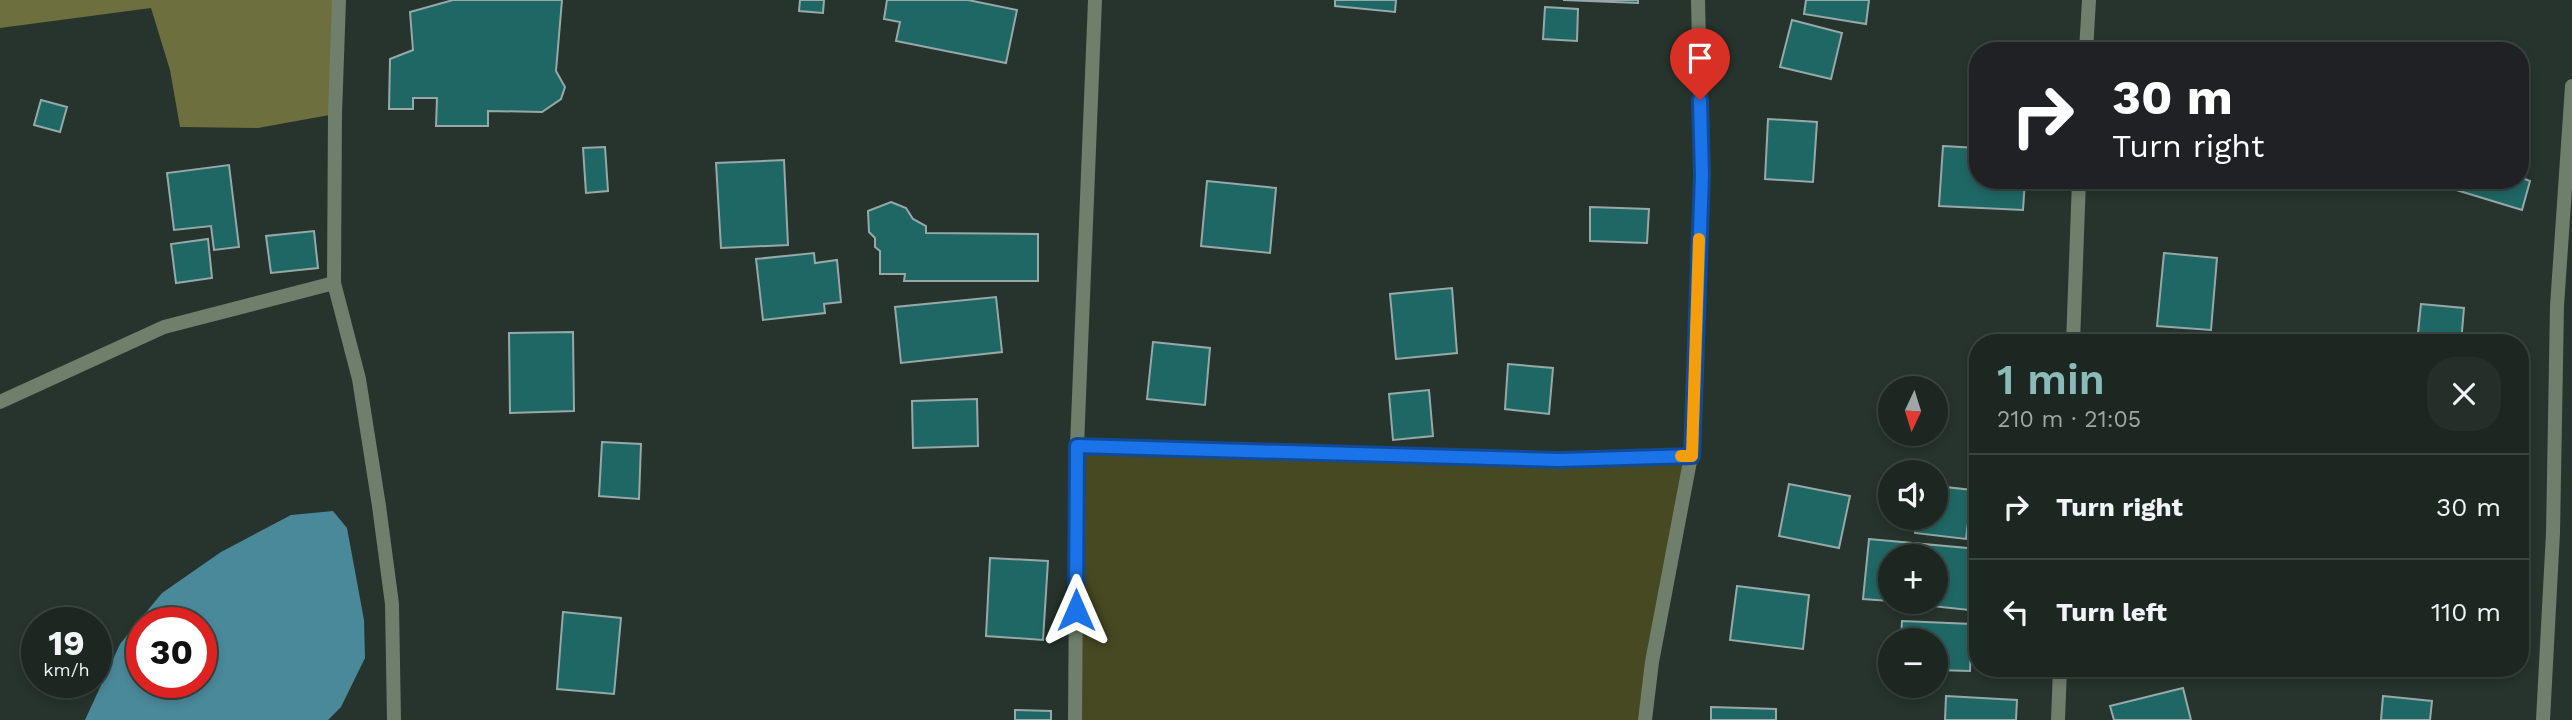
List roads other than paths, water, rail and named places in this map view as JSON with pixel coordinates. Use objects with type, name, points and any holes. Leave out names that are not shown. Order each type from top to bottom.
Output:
[{"type":"street","points":[[340,0],[335,114],[334,283],[359,379],[379,506],[392,604],[394,720]]},
{"type":"street","points":[[1075,720],[1077,446],[1095,0]]},
{"type":"street","points":[[1645,720],[1652,662],[1692,456],[1702,175],[1698,0]]},
{"type":"street","points":[[2086,42],[2089,0]]},
{"type":"street","points":[[2543,720],[2553,533],[2557,306],[2572,86]]},
{"type":"street","points":[[2073,334],[2079,189]]},
{"type":"street","points":[[0,402],[164,327],[334,283]]},
{"type":"street","points":[[1077,446],[1559,460],[1692,456]]},
{"type":"street","points":[[2058,720],[2060,677]]},
{"type":"water","points":[[333,511],[347,528],[364,620],[365,658],[341,707],[328,720],[85,720],[95,698],[112,698],[112,661],[126,637],[126,698],[217,698],[217,607],[150,607],[162,593],[221,552],[291,515]]}]
